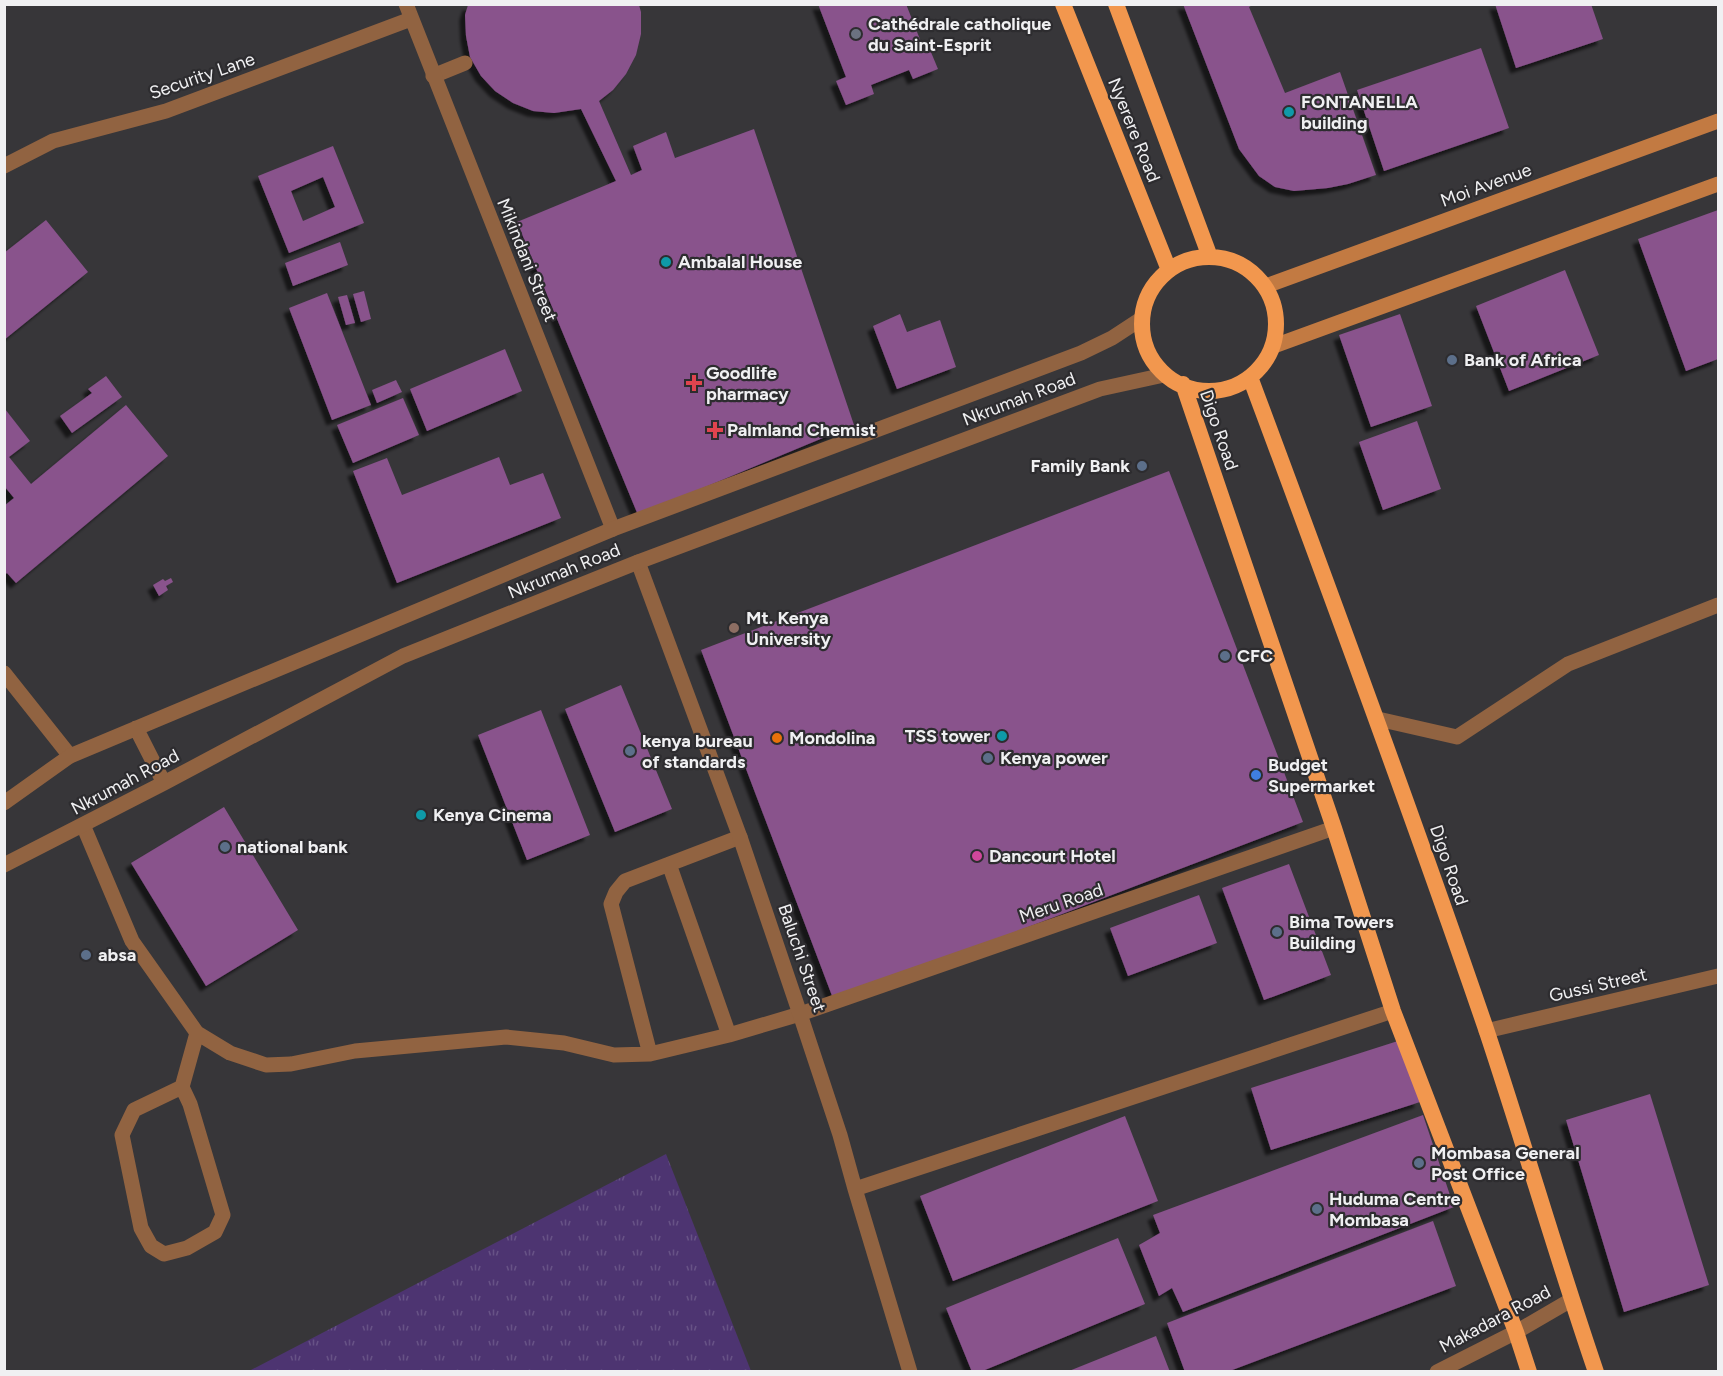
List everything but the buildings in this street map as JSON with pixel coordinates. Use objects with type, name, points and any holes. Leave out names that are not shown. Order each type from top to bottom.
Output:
[{"type":"highway","name":"Nyerere Road","points":[[1064,4],[1169,270]]},
{"type":"highway","name":"Nyerere Road","points":[[1116,4],[1210,257]]},
{"type":"highway","points":[[1210,257],[1232,260],[1252,271],[1266,286],[1275,304],[1278,325],[1274,346],[1263,365],[1250,377],[1223,390],[1196,390],[1164,375],[1150,355],[1141,319],[1144,299],[1154,282],[1169,270],[1191,259],[1210,257]]},
{"type":"highway","name":"Digo Road","points":[[1250,377],[1377,720],[1486,1031],[1571,1300],[1596,1371]]},
{"type":"highway","name":"Digo Road","points":[[1183,384],[1334,828],[1393,1011],[1529,1371]]},
{"type":"main road","name":"Moi Avenue","points":[[1266,286],[1719,121]]},
{"type":"main road","points":[[1274,346],[1719,184]]},
{"type":"street","name":"Mikindani Street","points":[[408,12],[613,529]]},
{"type":"street","name":"Security Lane","points":[[4,166],[53,141],[166,111],[408,12]]},
{"type":"street","points":[[433,76],[465,63]]},
{"type":"street","name":"Nkrumah Road","points":[[4,804],[70,756],[613,529],[1082,353],[1112,338],[1141,319]]},
{"type":"street","name":"Nkrumah Road","points":[[4,865],[403,656],[638,562],[1100,389],[1164,375]]},
{"type":"street","name":"Baluchi Street","points":[[638,562],[741,837],[840,1135],[910,1371]]},
{"type":"street","points":[[1377,720],[1457,737],[1568,664],[1719,605]]},
{"type":"street","points":[[4,673],[70,756]]},
{"type":"street","points":[[136,728],[164,783]]},
{"type":"street","points":[[83,825],[132,941],[197,1033],[182,1087],[190,1104],[223,1215],[215,1232],[187,1248],[164,1254],[151,1246],[141,1228],[122,1135],[134,1110],[182,1087]]},
{"type":"street","name":"Meru Road","points":[[197,1033],[230,1053],[266,1065],[291,1064],[355,1052],[506,1037],[564,1044],[614,1055],[650,1054],[729,1035],[800,1014],[1334,828]]},
{"type":"street","points":[[650,1054],[611,904],[616,892],[625,881],[741,837]]},
{"type":"street","points":[[669,864],[729,1035]]},
{"type":"street","name":"Gussi Street","points":[[1486,1031],[1719,976]]},
{"type":"street","points":[[855,1190],[1393,1011]]},
{"type":"street","name":"Makadara Road","points":[[1437,1371],[1516,1332],[1571,1300]]},
{"type":"green space","points":[[666,1154],[751,1371],[249,1371]]},
{"type":"place","name":"Cathédrale catholique du Saint-Esprit","points":[[856,34]]},
{"type":"place","name":"FONTANELLA building","points":[[1289,112]]},
{"type":"place","name":"Ambalal House","points":[[666,262]]},
{"type":"place","name":"Bank of Africa","points":[[1452,360]]},
{"type":"place","name":"Goodlife pharmacy","points":[[694,383]]},
{"type":"place","name":"Palmland Chemist","points":[[715,430]]},
{"type":"place","name":"Family Bank","points":[[1142,466]]},
{"type":"place","name":"Mt. Kenya University","points":[[734,628]]},
{"type":"place","name":"CFC","points":[[1225,656]]},
{"type":"place","name":"TSS tower","points":[[1002,736]]},
{"type":"place","name":"Mondolina","points":[[777,738]]},
{"type":"place","name":"kenya bureau of standards","points":[[630,751]]},
{"type":"place","name":"Kenya power","points":[[988,758]]},
{"type":"place","name":"Budget Supermarket","points":[[1256,775]]},
{"type":"place","name":"Kenya Cinema","points":[[421,815]]},
{"type":"place","name":"national bank","points":[[225,847]]},
{"type":"place","name":"Dancourt Hotel","points":[[977,856]]},
{"type":"place","name":"Bima Towers Building","points":[[1277,932]]},
{"type":"place","name":"absa","points":[[86,955]]},
{"type":"place","name":"Mombasa General Post Office","points":[[1419,1163]]},
{"type":"place","name":"Huduma Centre Mombasa","points":[[1317,1209]]}]
